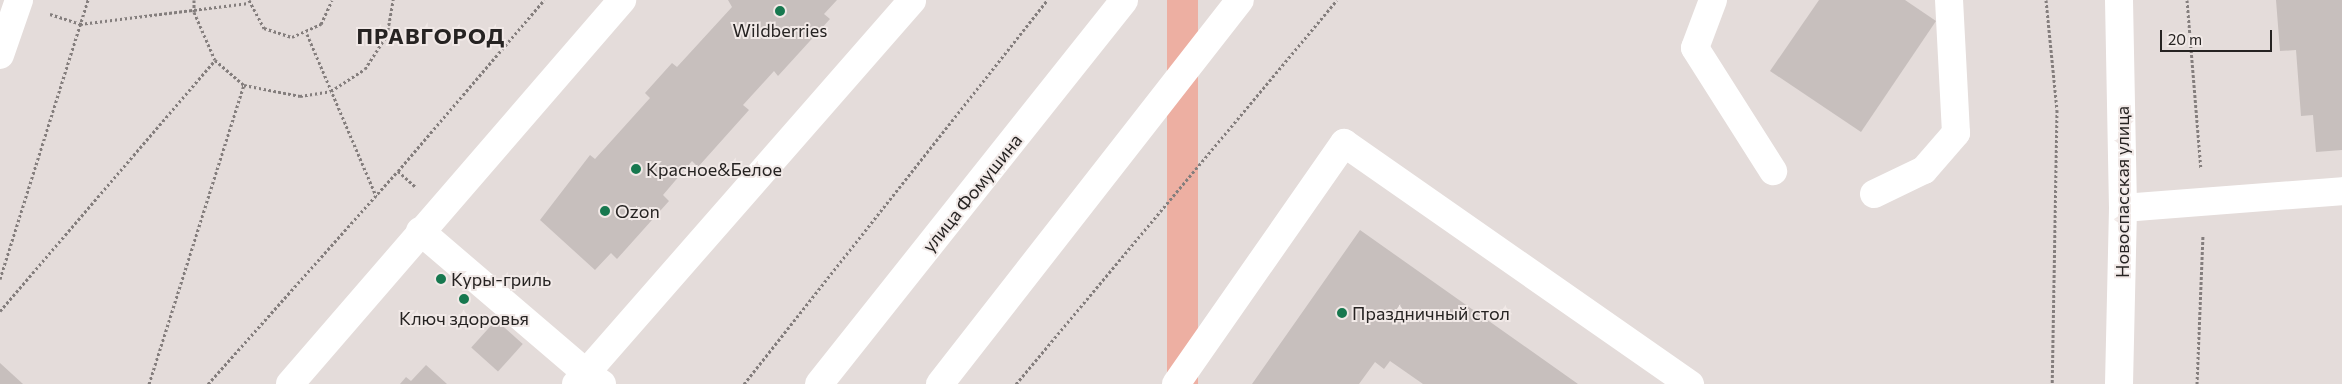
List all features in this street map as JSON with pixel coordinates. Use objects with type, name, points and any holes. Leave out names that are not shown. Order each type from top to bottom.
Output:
[{"type":"main road","points":[[290,384],[439,208],[622,0]]},
{"type":"main road","points":[[420,231],[588,380],[912,0]]},
{"type":"main road","name":"улица Фомушина","points":[[819,384],[1124,0]]},
{"type":"main road","points":[[940,384],[1240,0]]},
{"type":"main road","points":[[1713,0],[1695,48],[1773,171]]},
{"type":"main road","points":[[1874,194],[1924,170],[1956,133],[1948,0]]},
{"type":"main road","name":"Новоспасская улица","points":[[2119,0],[2124,208],[2119,384]]},
{"type":"main road","points":[[0,55],[18,2]]},
{"type":"main road","points":[[1176,384],[1344,143],[1690,384]]},
{"type":"main road","points":[[2124,208],[2342,191]]},
{"type":"path","points":[[0,280],[88,0]]},
{"type":"path","points":[[194,0],[194,12],[215,60],[244,84],[300,96],[331,91],[365,69],[387,35],[393,0]]},
{"type":"path","points":[[18,2],[80,24],[194,12],[249,1],[264,28],[292,37],[307,34],[321,24],[332,0]]},
{"type":"path","points":[[208,384],[398,171],[544,0]]},
{"type":"path","points":[[744,384],[1047,0]]},
{"type":"path","points":[[1016,384],[1337,0]]},
{"type":"path","points":[[2046,0],[2057,110],[2052,384]]},
{"type":"path","points":[[307,34],[376,196]]},
{"type":"path","points":[[0,311],[215,60]]},
{"type":"path","points":[[149,384],[244,84]]},
{"type":"path","points":[[398,171],[439,208]]},
{"type":"shaded area","points":[[1167,0],[1198,0],[1198,384],[1167,384]]},
{"type":"building","points":[[728,0],[837,0],[824,14],[830,19],[778,76],[774,71],[743,105],[749,110],[698,167],[692,161],[663,195],[669,201],[617,259],[611,253],[595,270],[540,220],[590,155],[595,159],[650,98],[645,93],[672,63],[677,67],[732,7]]},
{"type":"building","points":[[1819,0],[1905,0],[1936,21],[1861,132],[1770,71]]},
{"type":"building","points":[[2276,0],[2342,0],[2342,150],[2316,152],[2313,115],[2301,116],[2296,50],[2280,51]]},
{"type":"building","points":[[1360,230],[1578,384],[1423,384],[1390,361],[1384,369],[1375,362],[1359,384],[1252,384]]},
{"type":"building","points":[[496,320],[523,344],[498,372],[471,347]]},
{"type":"building","points":[[0,363],[23,384],[0,384]]},
{"type":"building","points":[[426,365],[447,384],[400,384],[406,377],[411,381]]},
{"type":"place","name":"Wildberries","points":[[780,11]]},
{"type":"place","name":"Красное&Белое","points":[[636,169]]},
{"type":"place","name":"Ozon","points":[[605,211]]},
{"type":"place","name":"Куры-гриль","points":[[441,279]]},
{"type":"place","name":"Ключ здоровья","points":[[464,299]]},
{"type":"place","name":"Праздничный стол","points":[[1342,313]]},
{"type":"district","name":"ПРАВГОРОД","points":[[431,36]]}]
